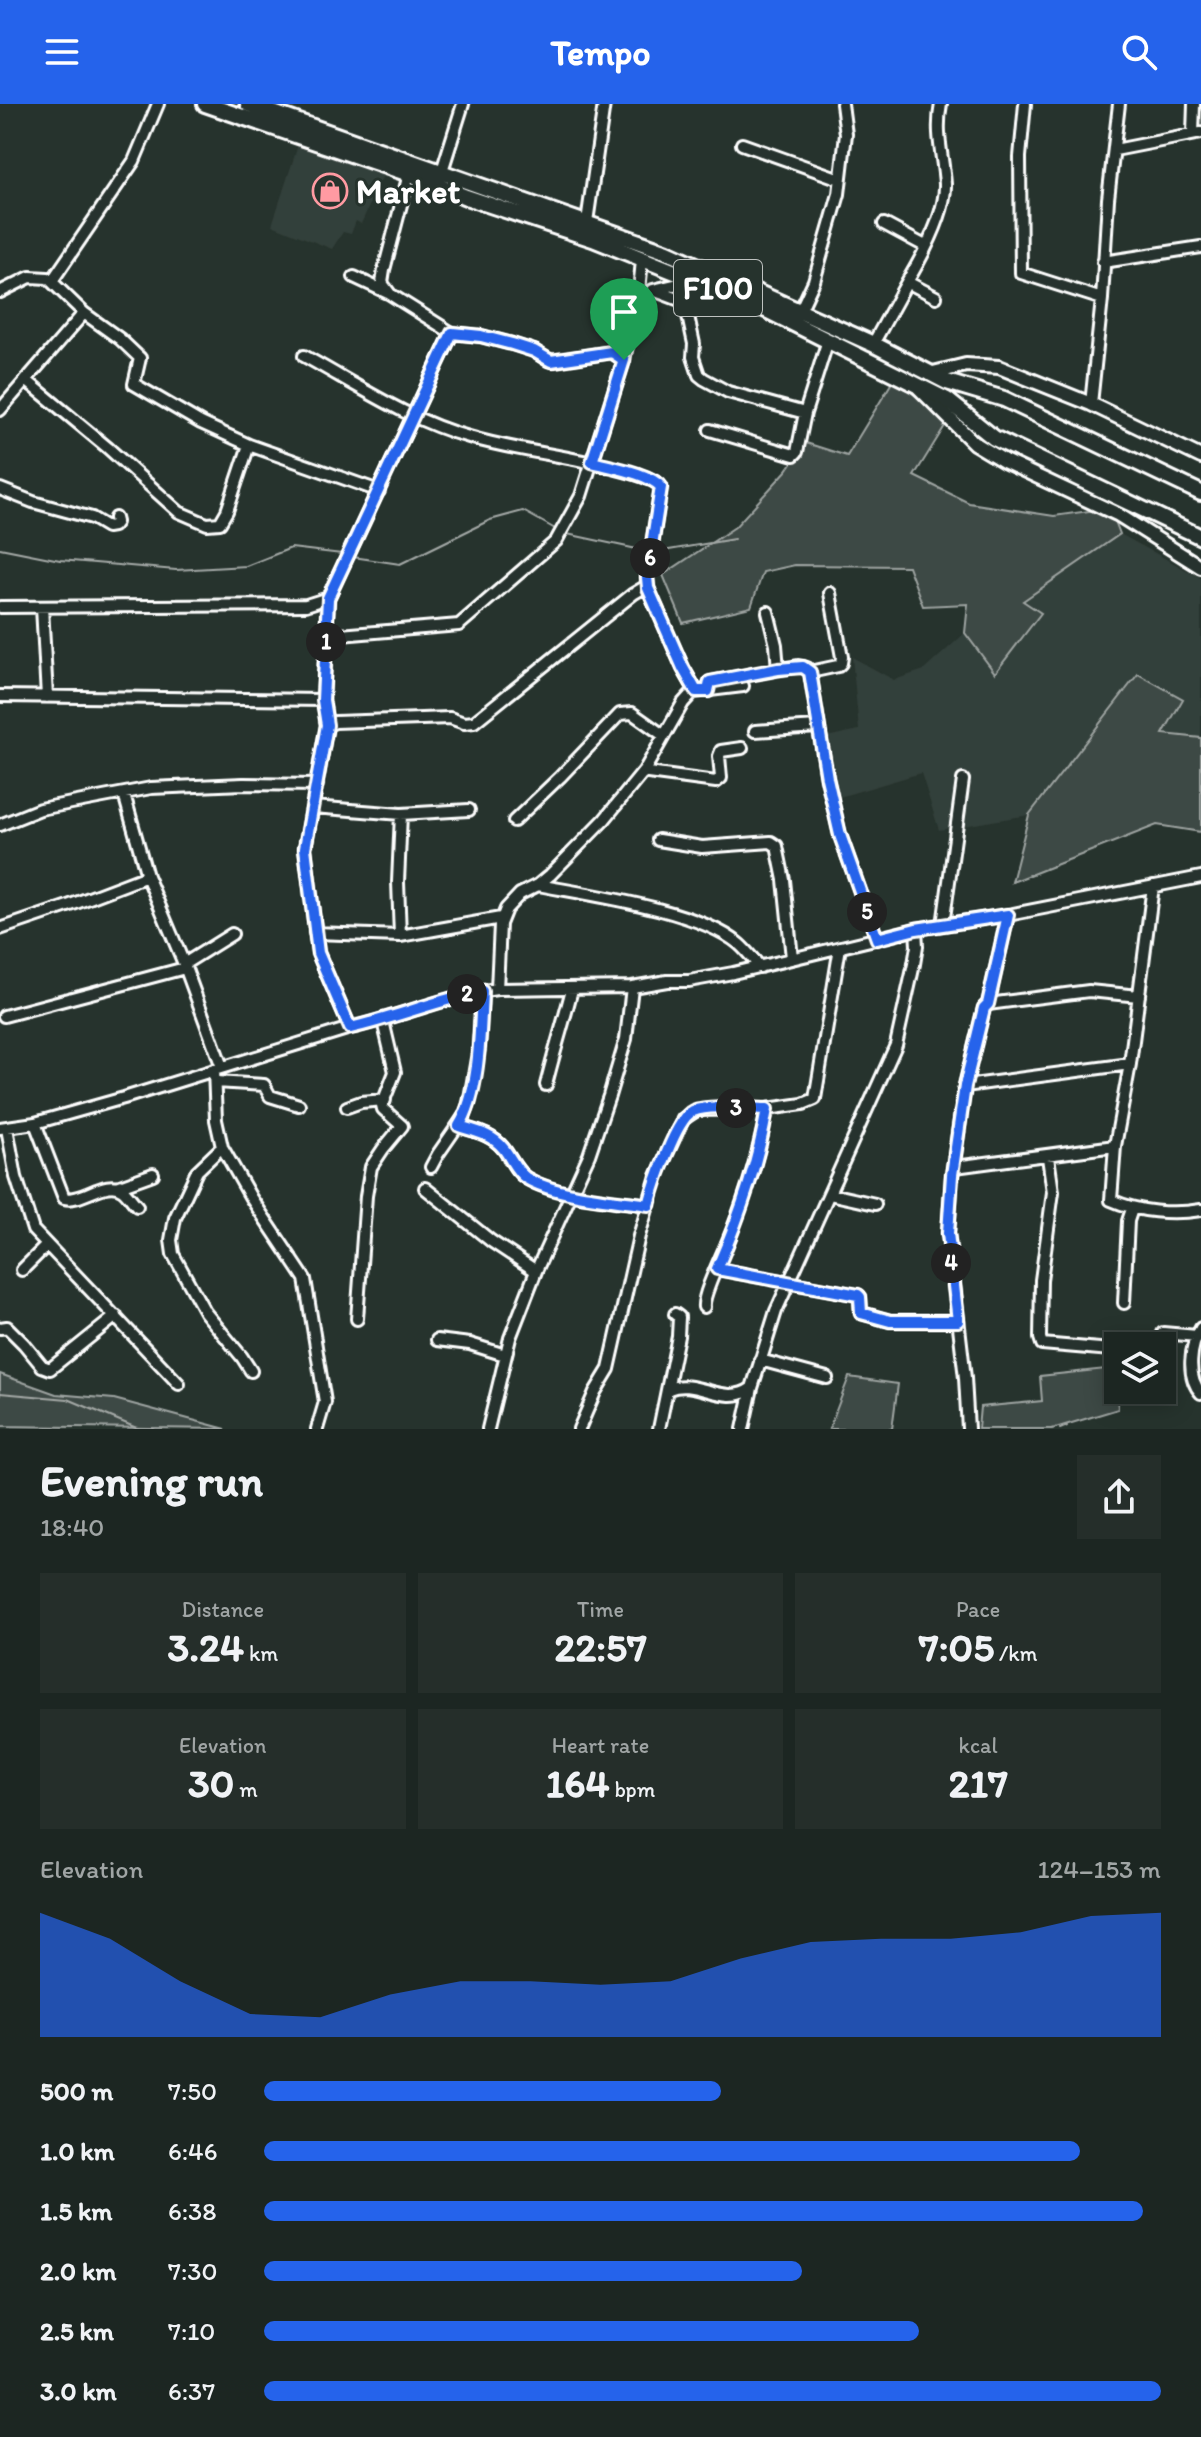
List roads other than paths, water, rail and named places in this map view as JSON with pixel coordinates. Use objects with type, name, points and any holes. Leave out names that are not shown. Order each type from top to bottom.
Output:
[{"type":"highway","name":"F100","points":[[205,104],[593,239],[752,303],[947,400],[994,438],[1201,537]]},
{"type":"highway","name":"F100","points":[[248,104],[665,251],[873,344],[947,382],[1004,399],[1201,493]]},
{"type":"highway","points":[[466,197],[468,180]]},
{"type":"main road","points":[[929,374],[966,365],[999,367],[1091,404],[1201,457]]},
{"type":"main road","points":[[911,380],[974,443],[1004,461],[1117,514],[1201,567]]},
{"type":"street","points":[[52,281],[134,161],[158,104]]},
{"type":"street","points":[[442,171],[463,104]]},
{"type":"street","points":[[587,222],[604,104]]},
{"type":"street","points":[[800,311],[819,267],[836,208],[846,134],[842,104]]},
{"type":"street","points":[[873,344],[942,211],[945,186],[937,125],[941,104]]},
{"type":"street","points":[[1025,104],[1020,157],[1021,273],[1102,299]]},
{"type":"street","points":[[1091,404],[1119,104]]},
{"type":"street","points":[[1115,150],[1197,133],[1194,104]]},
{"type":"street","points":[[742,144],[840,179]]},
{"type":"street","points":[[390,294],[382,283],[384,270],[409,174]]},
{"type":"street","points":[[884,224],[925,246]]},
{"type":"street","points":[[1103,262],[1201,247]]},
{"type":"street","points":[[328,636],[459,625],[484,606],[561,533],[581,496],[624,360],[639,291],[642,260]]},
{"type":"street","points":[[0,292],[30,277],[52,281],[84,313],[140,358],[134,384],[201,423],[249,445],[379,491]]},
{"type":"street","points":[[354,277],[390,294],[452,333],[512,344],[551,361],[612,352],[624,360]]},
{"type":"street","points":[[639,291],[697,280]]},
{"type":"street","points":[[907,282],[936,297]]},
{"type":"street","points":[[653,290],[685,302],[694,344],[693,357],[699,375],[728,392],[805,413]]},
{"type":"street","points":[[0,410],[84,313]]},
{"type":"street","points":[[350,1028],[318,953],[305,848],[327,725],[323,700],[328,598],[452,333]]},
{"type":"street","points":[[710,430],[794,455],[828,340]]},
{"type":"street","points":[[304,356],[413,417],[466,437],[518,450],[592,462],[659,484],[648,588],[683,668],[702,691]]},
{"type":"street","points":[[26,380],[179,512],[207,524],[220,523],[227,511],[249,445]]},
{"type":"street","points":[[0,489],[33,502],[92,518],[107,527],[113,526],[115,518]]},
{"type":"street","points":[[327,725],[335,722],[450,718],[464,723],[474,722],[633,594],[648,588]]},
{"type":"street","points":[[810,672],[841,663],[830,593]]},
{"type":"street","points":[[0,607],[306,605],[328,598]]},
{"type":"street","points":[[42,607],[47,697]]},
{"type":"street","points":[[768,612],[778,669]]},
{"type":"street","points":[[497,989],[501,918],[515,899],[538,885],[604,820],[644,771],[683,703],[710,682],[778,669],[803,667],[810,672],[840,835],[877,939]]},
{"type":"street","points":[[702,691],[743,686]]},
{"type":"street","points":[[0,696],[323,700]]},
{"type":"street","points":[[514,821],[620,714],[632,713],[663,735]]},
{"type":"street","points":[[755,731],[818,727]]},
{"type":"street","points":[[644,771],[716,782],[721,778],[721,751],[742,748]]},
{"type":"street","points":[[943,925],[963,780]]},
{"type":"street","points":[[1,822],[40,809],[176,785],[317,785]]},
{"type":"street","points":[[124,794],[147,876],[184,966],[218,1073],[216,1120],[222,1147],[251,1198],[305,1279],[325,1402],[317,1429]]},
{"type":"street","points":[[313,807],[401,814],[469,810]]},
{"type":"street","points":[[400,936],[398,882],[401,814]]},
{"type":"street","points":[[658,840],[702,847],[762,842],[777,846],[784,880],[792,958]]},
{"type":"street","points":[[0,929],[147,876]]},
{"type":"street","points":[[179,1384],[33,1230],[4,1128],[35,1123],[218,1073],[350,1028],[383,1021],[444,999],[482,991],[632,987],[710,978],[916,929],[1008,915],[1201,877]]},
{"type":"street","points":[[538,885],[622,901],[697,922],[739,944],[760,967]]},
{"type":"street","points":[[1153,886],[1130,1064],[1115,1146],[1111,1200],[1132,1209],[1201,1210]]},
{"type":"street","points":[[968,1429],[948,1233],[965,1086],[1008,915]]},
{"type":"street","points":[[315,933],[400,936],[501,918]]},
{"type":"street","points":[[743,1429],[776,1311],[896,1045],[916,955],[916,929]]},
{"type":"street","points":[[4,1016],[184,966],[232,934]]},
{"type":"street","points":[[579,1429],[609,1369],[639,1236],[657,1176],[686,1115],[697,1110],[767,1109],[803,1104],[815,1099],[840,947]]},
{"type":"street","points":[[488,1429],[505,1355],[536,1271],[589,1155],[609,1096],[626,1039],[632,987]]},
{"type":"street","points":[[546,1085],[572,989]]},
{"type":"street","points":[[431,1167],[459,1126],[469,1104],[479,1047],[482,991]]},
{"type":"street","points":[[988,1004],[1089,991],[1139,996]]},
{"type":"street","points":[[357,1319],[371,1167],[402,1126],[382,1105],[395,1072],[383,1021]]},
{"type":"street","points":[[965,1086],[1130,1064]]},
{"type":"street","points":[[218,1073],[264,1085],[270,1096],[299,1105]]},
{"type":"street","points":[[347,1107],[385,1100]]},
{"type":"street","points":[[704,1307],[705,1292],[713,1281],[736,1220],[761,1143],[767,1109]]},
{"type":"street","points":[[35,1123],[64,1198],[71,1200],[111,1186],[122,1189],[137,1206]]},
{"type":"street","points":[[459,1126],[493,1138],[527,1179],[571,1194],[649,1205]]},
{"type":"street","points":[[955,1167],[1115,1146]]},
{"type":"street","points":[[222,1147],[197,1171],[175,1218],[171,1240],[173,1254],[205,1312],[251,1371]]},
{"type":"street","points":[[1048,1157],[1053,1192],[1041,1280],[1040,1338],[1042,1344],[1104,1349]]},
{"type":"street","points":[[117,1187],[153,1174]]},
{"type":"street","points":[[425,1188],[491,1241],[536,1271]]},
{"type":"street","points":[[830,1194],[875,1204]]},
{"type":"street","points":[[1124,1303],[1128,1221],[1132,1209]]},
{"type":"street","points":[[22,1270],[47,1245]]},
{"type":"street","points":[[717,1269],[858,1295],[861,1313],[890,1321],[958,1321]]},
{"type":"street","points":[[659,1429],[669,1389],[679,1323],[679,1317],[675,1314]]},
{"type":"street","points":[[0,1328],[7,1327],[42,1366],[50,1369],[116,1316]]},
{"type":"street","points":[[1176,1333],[1199,1332],[1191,1377],[1201,1393]]},
{"type":"street","points":[[437,1340],[470,1344],[505,1355]]},
{"type":"street","points":[[760,1360],[827,1378]]},
{"type":"street","points":[[669,1389],[685,1386],[731,1396],[752,1388]]},
{"type":"waterway","points":[[353,557],[400,564],[490,520],[523,511],[557,530]]},
{"type":"waterway","points":[[567,534],[646,551]]},
{"type":"waterway","points":[[657,552],[734,539]]},
{"type":"waterway","points":[[0,548],[60,560],[176,570],[246,566],[291,548],[342,554]]},
{"type":"waterway","points":[[0,1393],[68,1399],[139,1429]]},
{"type":"waterway","points":[[1060,1429],[1067,1426]]},
{"type":"place","name":"Market","points":[[330,191]]}]
